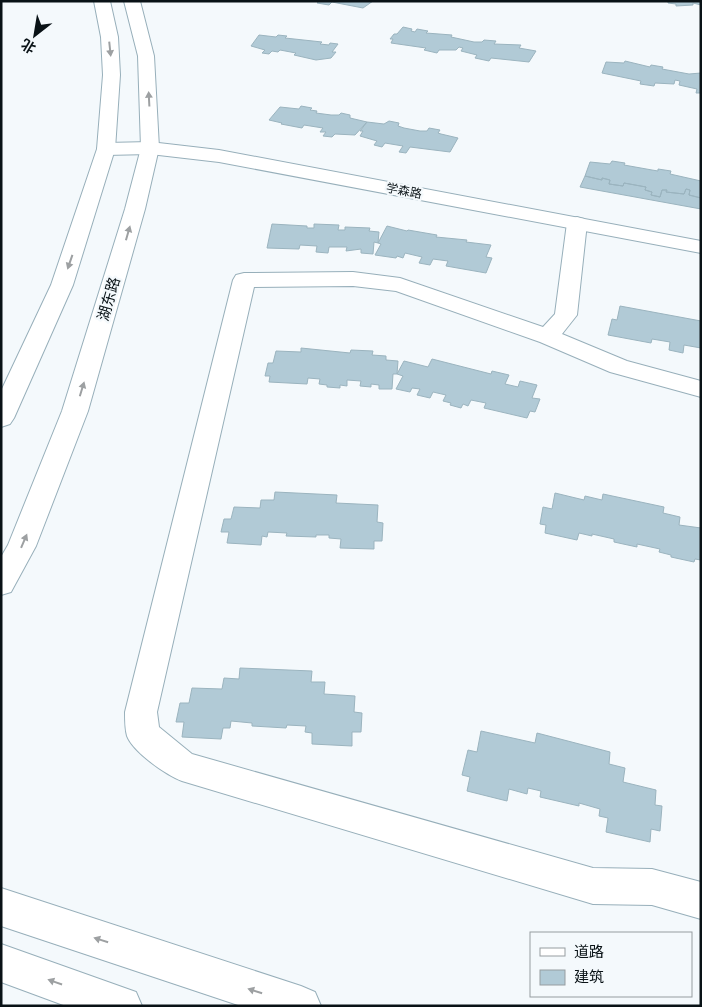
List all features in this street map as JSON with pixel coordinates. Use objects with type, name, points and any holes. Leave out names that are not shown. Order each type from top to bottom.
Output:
[{"type":"main road","points":[[1,418],[62,285],[106,149],[110,125],[112,66],[108,21],[102,1]]},
{"type":"main road","name":"湖东路","points":[[1,584],[22,546],[75,411],[135,209],[150,148],[146,56],[132,1]]},
{"type":"main road","name":"学森路","points":[[106,149],[150,148],[219,156],[701,246]]},
{"type":"main road","points":[[548,337],[566,316],[577,223]]},
{"type":"main road","points":[[701,389],[619,367],[548,337],[400,285],[353,279],[244,280],[141,712],[143,734],[182,766],[593,886],[652,888],[701,900]]},
{"type":"main road","points":[[1,907],[302,1006]]},
{"type":"main road","points":[[1,963],[111,1002]]},
{"type":"building","points":[[319,1],[373,1],[363,8],[332,2],[329,5],[317,3]]},
{"type":"building","points":[[668,1],[701,1],[701,5],[693,3],[693,5],[676,6],[676,4],[668,3]]},
{"type":"building","points":[[403,27],[412,29],[411,31],[415,32],[417,29],[428,31],[426,33],[452,35],[451,37],[474,42],[482,42],[484,40],[496,41],[494,44],[521,45],[519,48],[536,51],[529,62],[491,58],[489,61],[475,58],[477,55],[461,51],[463,48],[459,47],[456,50],[439,50],[437,53],[424,50],[426,48],[391,43],[393,39],[390,39]]},
{"type":"building","points":[[259,35],[287,36],[285,38],[322,42],[320,44],[338,44],[332,52],[336,52],[331,58],[316,60],[280,50],[278,52],[272,51],[269,54],[262,53],[265,50],[251,46]]},
{"type":"building","points":[[625,61],[650,67],[651,65],[663,67],[662,69],[689,74],[701,73],[701,93],[696,93],[697,89],[679,85],[680,81],[675,80],[674,84],[655,83],[654,86],[640,84],[641,81],[602,73],[606,62],[624,63]]},
{"type":"building","points":[[301,106],[312,108],[310,110],[317,111],[316,113],[339,115],[341,113],[350,115],[350,118],[367,122],[355,135],[335,134],[332,137],[323,136],[326,132],[320,132],[323,128],[304,125],[302,128],[269,120],[280,107],[299,109]]},
{"type":"building","points":[[389,121],[399,123],[398,126],[404,128],[420,131],[427,131],[429,128],[440,130],[438,133],[458,138],[450,152],[410,147],[406,153],[399,152],[403,146],[385,143],[382,147],[374,145],[377,141],[360,136],[363,131],[360,131],[367,122],[384,124]]},
{"type":"building","points":[[612,161],[652,170],[671,171],[670,174],[701,181],[701,198],[689,195],[690,190],[686,189],[684,194],[662,190],[660,197],[651,195],[652,192],[645,190],[646,187],[624,183],[623,186],[609,184],[610,180],[585,176],[590,162],[610,164]]},
{"type":"building","points":[[585,176],[610,180],[609,184],[623,186],[624,183],[646,187],[645,190],[652,192],[651,195],[660,197],[662,190],[684,194],[686,189],[690,190],[689,195],[701,198],[701,209],[580,187]]},
{"type":"building","points":[[272,224],[307,226],[307,228],[314,228],[314,224],[339,225],[338,230],[345,230],[345,227],[370,228],[369,231],[379,232],[378,243],[374,242],[373,254],[361,253],[361,249],[346,251],[347,247],[329,247],[328,253],[316,252],[317,246],[300,245],[299,249],[267,248]]},
{"type":"building","points":[[387,226],[437,235],[436,237],[491,245],[486,257],[492,258],[486,273],[446,266],[448,261],[433,259],[430,265],[419,263],[422,257],[405,253],[403,258],[375,255],[381,244],[378,243]]},
{"type":"building","points":[[620,306],[701,321],[701,348],[684,345],[683,353],[669,350],[670,342],[652,339],[651,343],[608,335],[612,319],[617,320]]},
{"type":"building","points":[[301,348],[350,353],[351,350],[373,351],[372,355],[386,356],[386,360],[398,361],[397,374],[393,374],[392,389],[379,389],[379,385],[371,384],[371,387],[360,386],[361,381],[347,380],[347,386],[340,385],[340,388],[319,384],[320,379],[308,378],[307,384],[269,382],[270,376],[265,376],[268,363],[273,363],[276,351],[301,352]]},
{"type":"building","points":[[432,359],[491,374],[492,371],[509,375],[505,384],[518,387],[520,381],[537,385],[532,398],[540,399],[535,412],[530,411],[527,418],[484,408],[486,403],[471,400],[468,406],[463,404],[461,408],[443,401],[446,395],[433,392],[430,398],[417,395],[420,389],[412,388],[410,392],[396,389],[403,376],[397,374],[404,361],[428,367]]},
{"type":"building","points":[[275,492],[337,495],[336,503],[378,505],[377,522],[383,523],[382,541],[374,541],[374,549],[340,548],[341,539],[329,538],[329,535],[316,535],[316,537],[286,536],[287,533],[268,532],[267,537],[262,536],[261,545],[227,543],[229,532],[221,532],[224,519],[231,519],[234,507],[260,508],[261,500],[274,500]]},
{"type":"building","points":[[555,493],[584,500],[585,496],[602,500],[603,494],[664,507],[663,513],[680,517],[679,525],[701,528],[701,560],[695,559],[694,562],[671,557],[671,555],[659,552],[660,549],[614,542],[614,539],[592,534],[592,536],[579,533],[577,540],[545,533],[546,525],[540,524],[543,507],[552,509]]},
{"type":"building","points":[[240,668],[312,671],[311,682],[325,682],[324,694],[355,696],[354,712],[362,713],[361,732],[352,732],[352,746],[312,744],[312,733],[305,732],[306,726],[287,725],[286,728],[252,726],[252,723],[231,721],[230,728],[223,728],[221,739],[182,737],[184,722],[176,722],[180,703],[189,703],[192,688],[222,689],[224,678],[239,679]]},
{"type":"building","points":[[481,731],[535,743],[537,733],[610,752],[609,764],[625,768],[623,782],[656,790],[655,805],[662,806],[660,831],[651,829],[650,842],[606,832],[608,818],[599,816],[600,809],[579,803],[579,806],[540,797],[541,791],[528,788],[527,794],[509,789],[507,801],[467,791],[470,777],[462,775],[468,750],[477,752]]}]
